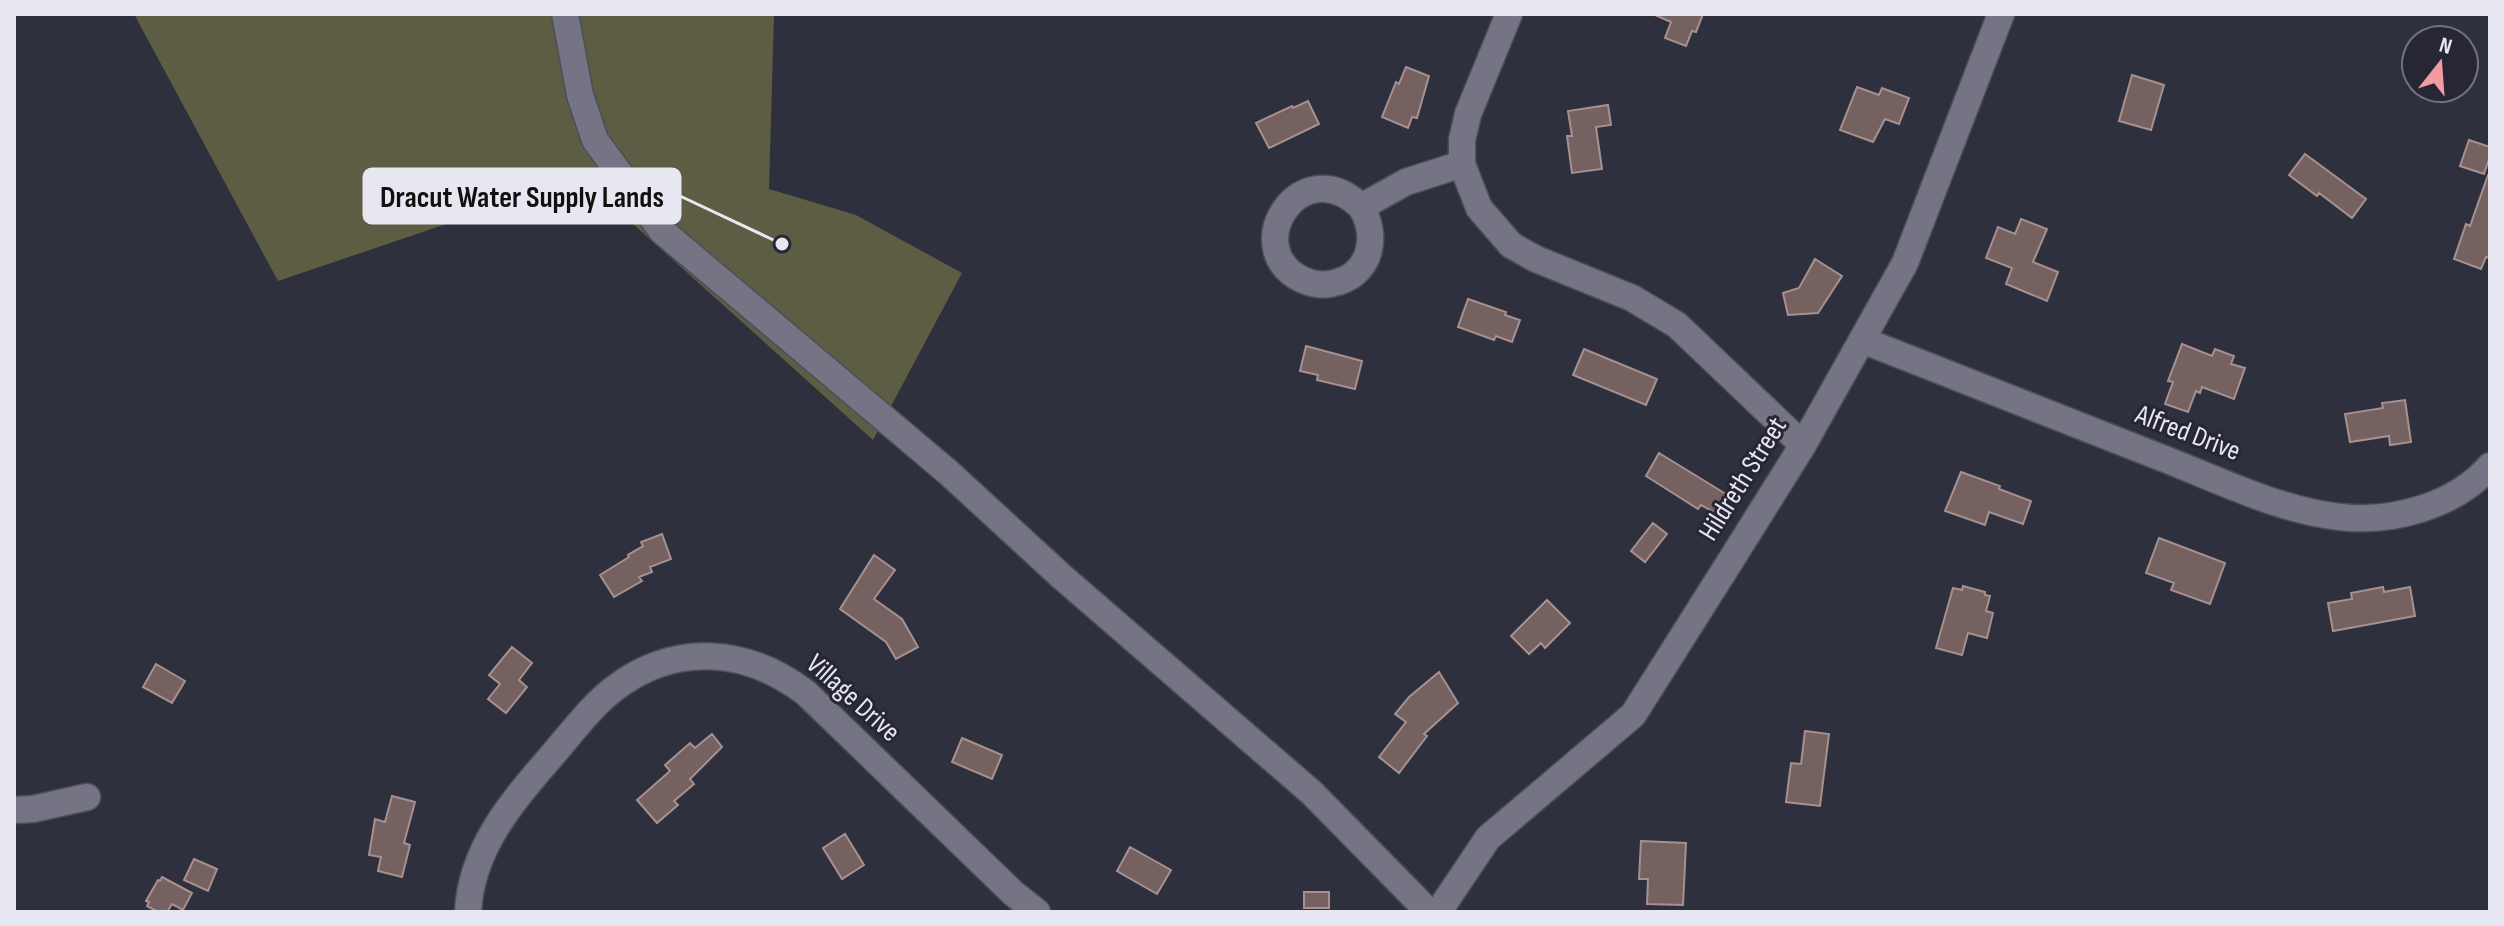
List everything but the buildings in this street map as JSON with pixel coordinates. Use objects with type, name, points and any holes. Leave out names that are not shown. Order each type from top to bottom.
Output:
[{"type":"street","points":[[565,14],[580,95],[595,140],[662,231],[949,473],[1061,576],[1312,793],[1429,912]]},
{"type":"street","points":[[1509,14],[1468,114],[1462,140],[1462,164],[1479,208],[1511,245],[1536,259],[1632,298],[1677,325],[1803,445]]},
{"type":"street","name":"Hildreth Street","points":[[1441,912],[1488,838],[1633,715],[1803,445],[1905,263],[2001,14]]},
{"type":"street","points":[[1361,207],[1406,182],[1462,164]]},
{"type":"street","name":"Alfred Drive","points":[[1862,340],[2246,491],[2313,513],[2343,518],[2406,513],[2436,503],[2463,489],[2490,466]]},
{"type":"street","name":"Village Drive","points":[[468,912],[478,864],[499,821],[597,705],[633,676],[653,666],[699,656],[745,660],[767,668],[797,686],[1013,893],[1037,912]]},
{"type":"street","points":[[14,810],[87,797]]},
{"type":"green space","points":[[134,14],[774,14],[769,189],[856,215],[962,273],[873,440],[582,178],[278,281]]},
{"type":"place","name":"Dracut Water Supply Lands","points":[[782,244]]}]
